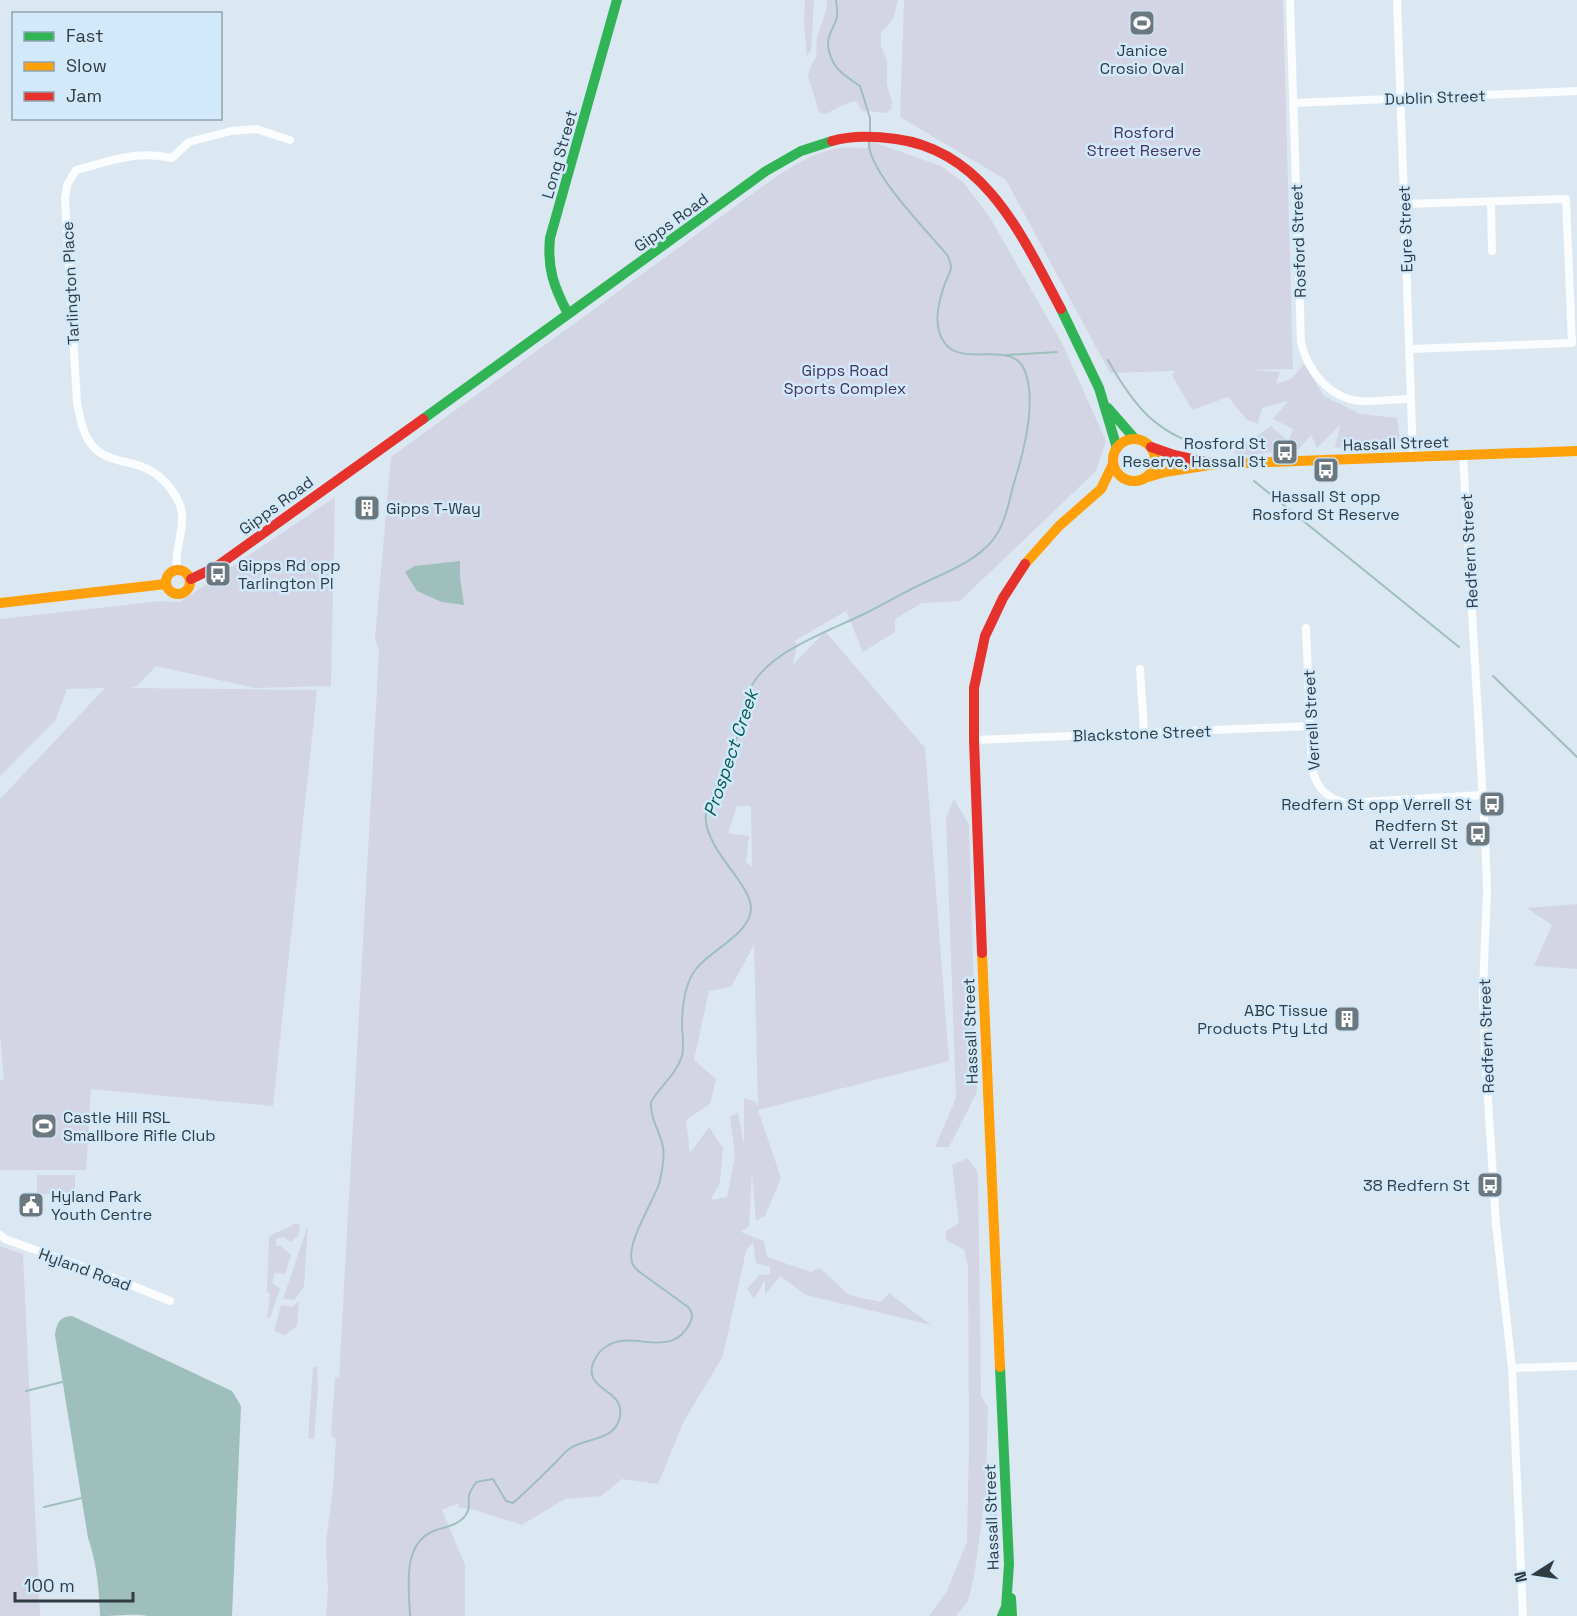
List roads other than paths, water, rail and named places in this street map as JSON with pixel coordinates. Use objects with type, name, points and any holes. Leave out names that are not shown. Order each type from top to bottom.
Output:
[{"type":"main road","name":"Long Street","points":[[568,314],[553,287],[549,273],[550,238],[617,0]]},
{"type":"main road","name":"Gipps Road","points":[[191,579],[216,567],[779,163],[814,146],[856,137],[882,136],[920,144],[948,156],[967,168],[992,193],[1011,220],[1068,321],[1106,405],[1117,448]]},
{"type":"main road","name":"Gipps Road","points":[[1106,405],[1135,439]]},
{"type":"main road","points":[[1135,439],[1142,440],[1151,447],[1155,462],[1154,469],[1148,477],[1141,481],[1127,481],[1119,475],[1113,464],[1117,448],[1128,440],[1135,439]]},
{"type":"main road","name":"Hassall Street","points":[[1151,447],[1174,455],[1216,464],[1577,451]]},
{"type":"main road","name":"Hassall Street","points":[[1002,1616],[1006,1607],[1009,1564],[985,1044],[974,688],[985,636],[1003,598],[1028,559],[1059,526],[1101,489],[1113,464]]},
{"type":"main road","name":"Hassall Street","points":[[1148,477],[1161,472],[1200,469],[1216,464]]},
{"type":"main road","name":"Hassall Street","points":[[1101,489],[1127,481]]},
{"type":"main road","points":[[177,569],[187,573],[191,579],[188,590],[183,594],[177,595],[171,592],[166,584],[170,573],[177,569]]},
{"type":"main road","points":[[0,603],[166,584]]},
{"type":"main road","points":[[1009,1564],[1012,1616]]},
{"type":"street","name":"Rosford Street","points":[[1290,0],[1301,342],[1304,358],[1313,372],[1329,388],[1344,397],[1359,401],[1411,399]]},
{"type":"street","name":"Eyre Street","points":[[1397,0],[1413,457]]},
{"type":"street","name":"Dublin Street","points":[[1293,103],[1577,91]]},
{"type":"street","name":"Tarlington Place","points":[[177,569],[176,561],[182,522],[181,507],[171,489],[160,475],[143,465],[118,460],[99,452],[88,439],[81,424],[76,380],[65,200],[67,185],[76,170],[137,154],[155,154],[172,158],[189,142],[231,131],[256,129],[290,140]]},
{"type":"street","points":[[1404,204],[1566,199],[1572,343],[1409,349]]},
{"type":"street","points":[[1491,202],[1492,251]]},
{"type":"street","name":"Redfern Street","points":[[1463,456],[1487,890],[1483,992],[1485,1053],[1496,1224],[1512,1368],[1523,1616]]},
{"type":"street","name":"Verrell Street","points":[[1306,628],[1314,778],[1323,792],[1336,801],[1345,802],[1482,795]]},
{"type":"street","points":[[1140,669],[1144,732]]},
{"type":"street","name":"Blackstone Street","points":[[974,740],[1311,726]]},
{"type":"street","name":"Hyland Road","points":[[0,1236],[170,1301]]},
{"type":"street","points":[[1512,1368],[1577,1366]]},
{"type":"waterway","name":"Prospect Creek","points":[[836,0],[837,17],[828,39],[829,51],[837,67],[860,86],[870,118],[870,134]]},
{"type":"waterway","name":"Prospect Creek","points":[[410,1616],[409,1580],[412,1555],[425,1536],[455,1524],[465,1516],[469,1506],[469,1495],[476,1482],[493,1479],[506,1501],[513,1503],[569,1449],[606,1435],[613,1430],[620,1416],[619,1404],[595,1381],[592,1366],[596,1357],[607,1346],[617,1342],[673,1340],[682,1334],[691,1321],[692,1313],[688,1307],[637,1270],[631,1254],[636,1234],[656,1192],[661,1175],[663,1147],[652,1114],[651,1102],[676,1069],[682,1056],[682,1013],[689,982],[702,962],[744,926],[751,908],[742,885],[715,846],[706,822],[708,805],[738,735],[748,693],[756,679],[783,654],[970,560],[992,541],[1005,517],[1028,424],[1030,397],[1026,374],[1020,363],[1011,357],[963,353],[952,350],[944,342],[937,321],[939,305],[951,264],[948,256],[887,183],[870,152],[869,140]]},
{"type":"waterway","points":[[1006,355],[1057,352]]},
{"type":"waterway","points":[[1108,360],[1128,392],[1150,418],[1179,437],[1216,449]]},
{"type":"waterway","points":[[1254,481],[1459,647]]},
{"type":"waterway","points":[[1493,676],[1577,757]]},
{"type":"waterway","points":[[26,1391],[62,1382]]},
{"type":"waterway","points":[[44,1507],[82,1498]]},
{"type":"place","name":"Janice Crosio Oval","points":[[1142,23]]},
{"type":"place","name":"Rosford St Reserve, Hassall St","points":[[1285,452]]},
{"type":"place","name":"Hassall St opp Rosford St Reserve","points":[[1326,470]]},
{"type":"place","name":"Gipps T-Way","points":[[367,508]]},
{"type":"place","name":"Gipps Rd opp Tarlington Pl","points":[[218,574]]},
{"type":"place","name":"Redfern St opp Verrell St","points":[[1492,804]]},
{"type":"place","name":"Redfern St at Verrell St","points":[[1478,834]]},
{"type":"place","name":"ABC Tissue Products Pty Ltd","points":[[1347,1019]]},
{"type":"place","name":"Castle Hill RSL Smallbore Rifle Club","points":[[44,1126]]},
{"type":"place","name":"38 Redfern St","points":[[1490,1185]]},
{"type":"place","name":"Hyland Park Youth Centre","points":[[31,1205]]},
{"type":"park label","name":"Rosford Street Reserve","points":[[1144,141]]},
{"type":"park label","name":"Gipps Road Sports Complex","points":[[845,379]]}]
